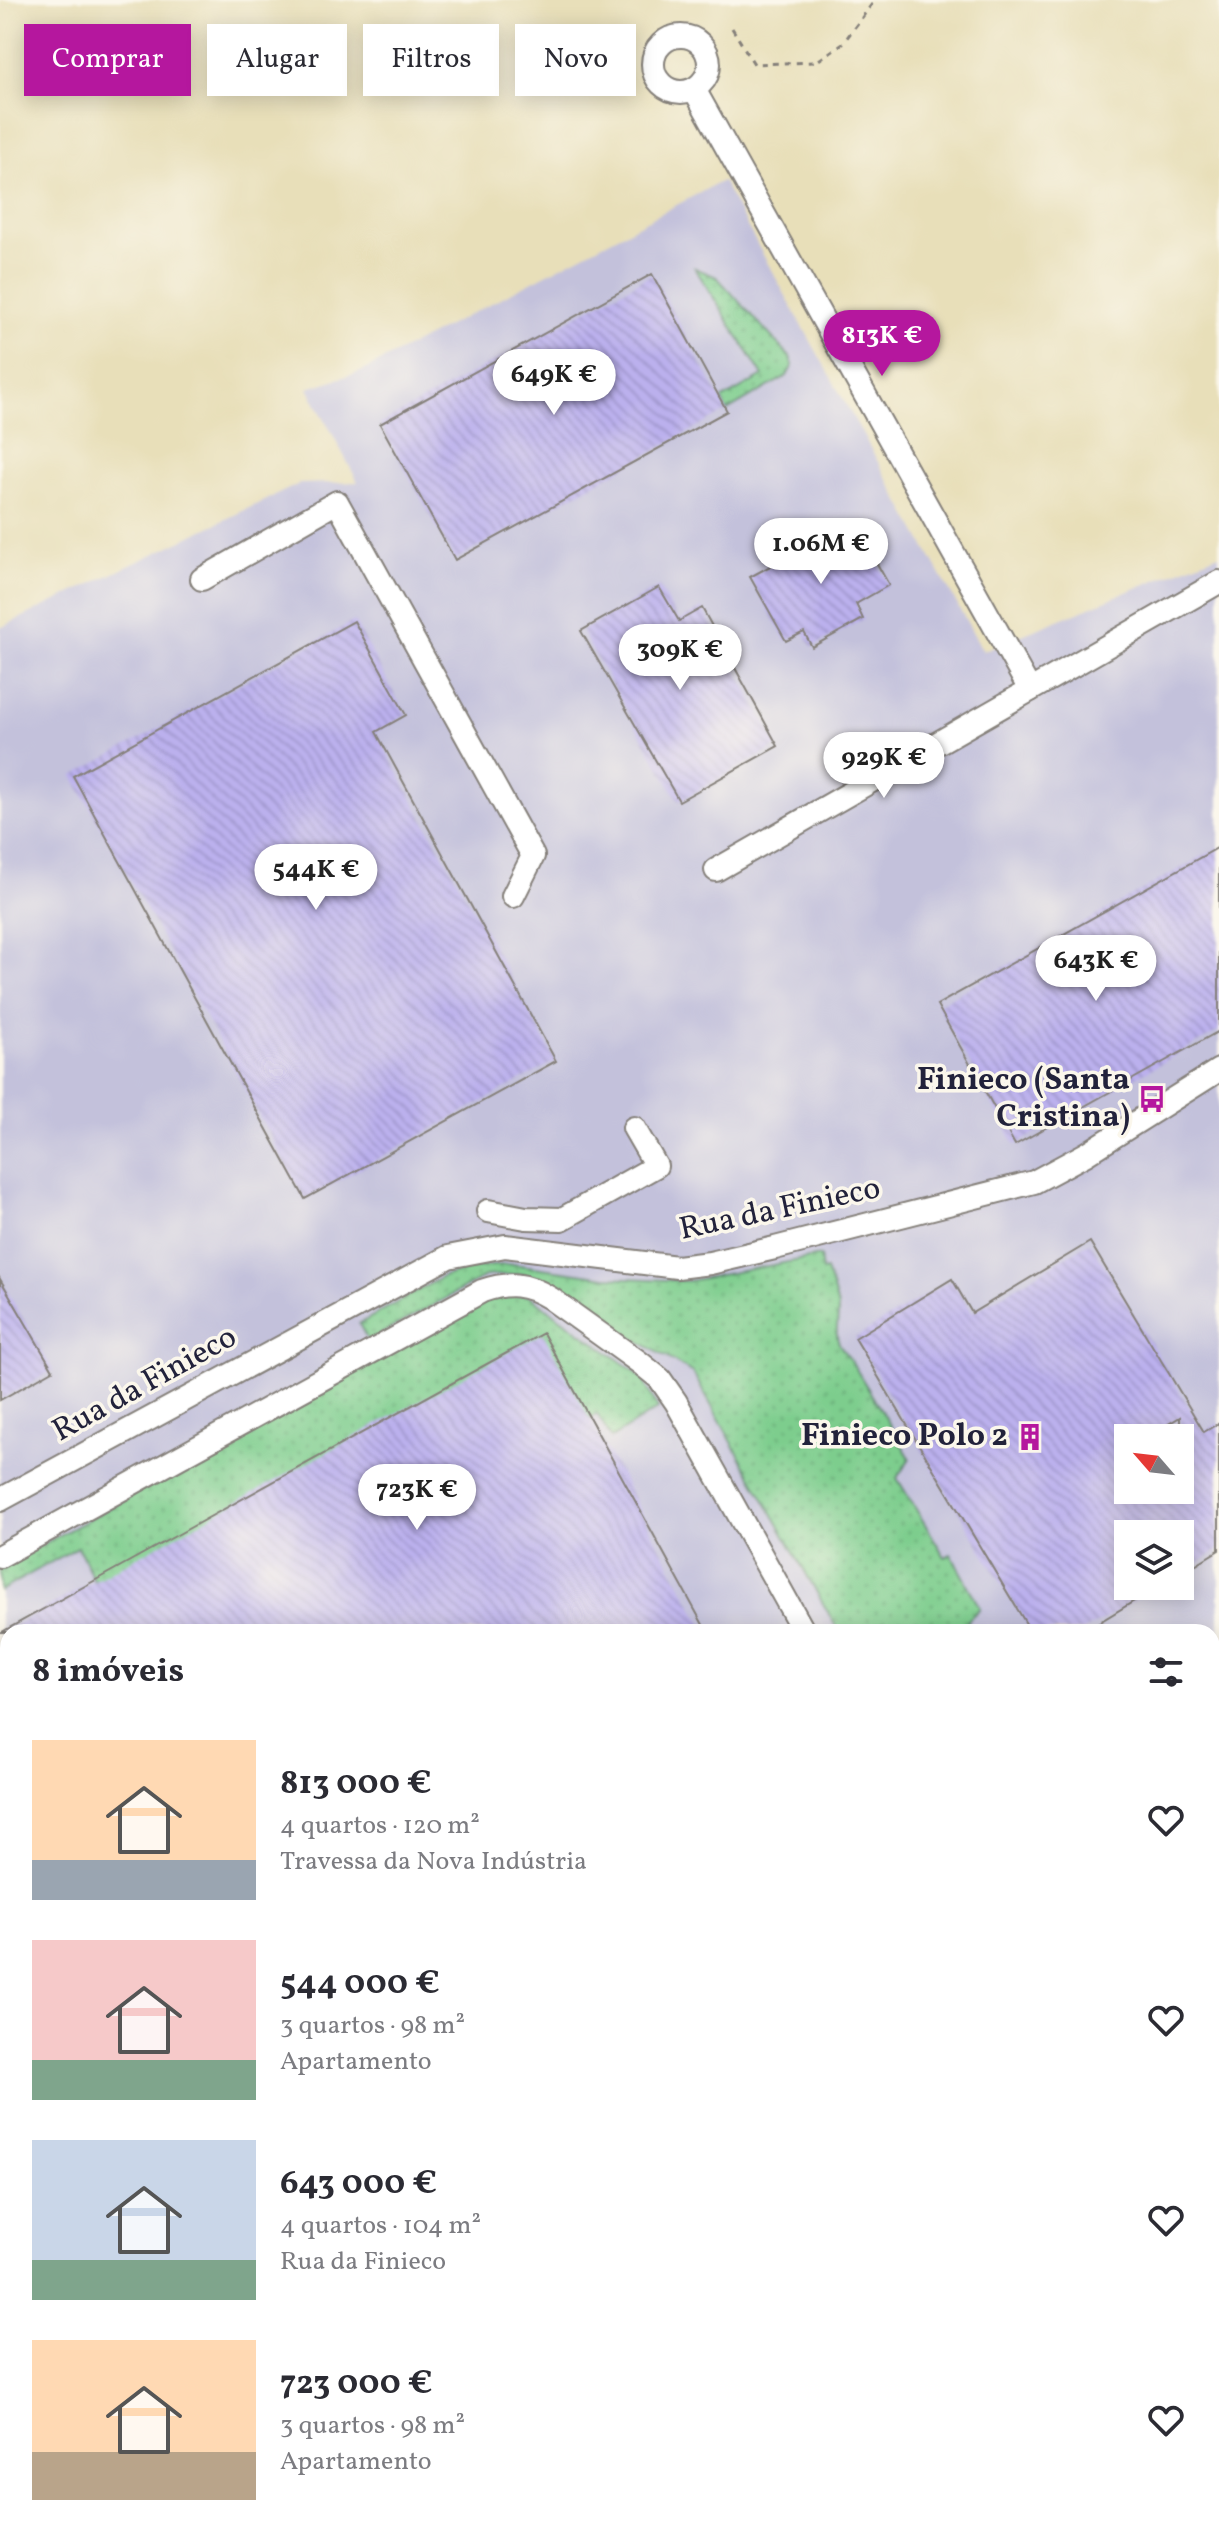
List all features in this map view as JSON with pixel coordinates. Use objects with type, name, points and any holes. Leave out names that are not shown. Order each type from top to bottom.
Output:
[{"type":"street","points":[[694,89],[1030,690]]},
{"type":"street","points":[[202,579],[337,502],[533,856],[513,896]]},
{"type":"street","points":[[716,870],[1219,582]]},
{"type":"street","name":"Rua da Finieco","points":[[0,1500],[448,1257],[505,1246],[677,1267],[710,1263],[790,1244],[1034,1182],[1086,1154],[1219,1070]]},
{"type":"street","points":[[488,1211],[526,1218],[562,1219],[656,1166],[634,1128]]},
{"type":"street","points":[[0,1556],[482,1291],[517,1284],[535,1288],[660,1379],[676,1402],[800,1624]]},
{"type":"path","points":[[732,28],[754,64],[816,62],[843,43],[875,0]]},
{"type":"shaded area","points":[[722,181],[983,651],[1219,554],[1219,1624],[0,1624],[0,628],[299,484],[358,482],[308,388],[363,371]]},
{"type":"green space","points":[[695,268],[717,277],[790,357],[793,365],[787,376],[727,411],[721,400],[763,376]]},
{"type":"green space","points":[[820,1256],[822,1271],[826,1270],[837,1304],[840,1346],[910,1458],[897,1478],[945,1557],[951,1554],[980,1608],[967,1621],[969,1624],[834,1624],[693,1373],[524,1274],[486,1276],[368,1341],[359,1324],[444,1276],[479,1267],[513,1264],[606,1277],[688,1281]]},
{"type":"green space","points":[[500,1293],[530,1296],[634,1371],[643,1380],[658,1409],[611,1438],[597,1414],[590,1419],[94,1581],[78,1547],[0,1591],[0,1571],[7,1564]]},
{"type":"building","points":[[652,274],[727,411],[455,560],[380,424]]},
{"type":"building","points":[[853,521],[889,585],[856,604],[863,619],[812,647],[804,632],[786,641],[750,577]]},
{"type":"building","points":[[659,587],[679,621],[702,608],[778,746],[679,801],[581,631]]},
{"type":"building","points":[[354,621],[406,715],[376,732],[556,1061],[305,1199],[73,776]]},
{"type":"building","points":[[1219,847],[1219,1031],[1015,1145],[937,1005]]},
{"type":"building","name":"Finieco Polo 2","points":[[1090,1242],[1204,1432],[1219,1423],[1219,1550],[1194,1565],[1194,1520],[1114,1520],[1114,1600],[1136,1600],[1096,1624],[1026,1624],[855,1338],[952,1279],[972,1313]]},
{"type":"building","points":[[0,1279],[53,1370],[0,1400]]},
{"type":"building","points":[[543,1333],[703,1624],[16,1624]]},
{"type":"place","name":"Finieco (Santa Cristina)","points":[[1152,1099]]},
{"type":"place","name":"Finieco Polo 2","points":[[1030,1437]]}]
